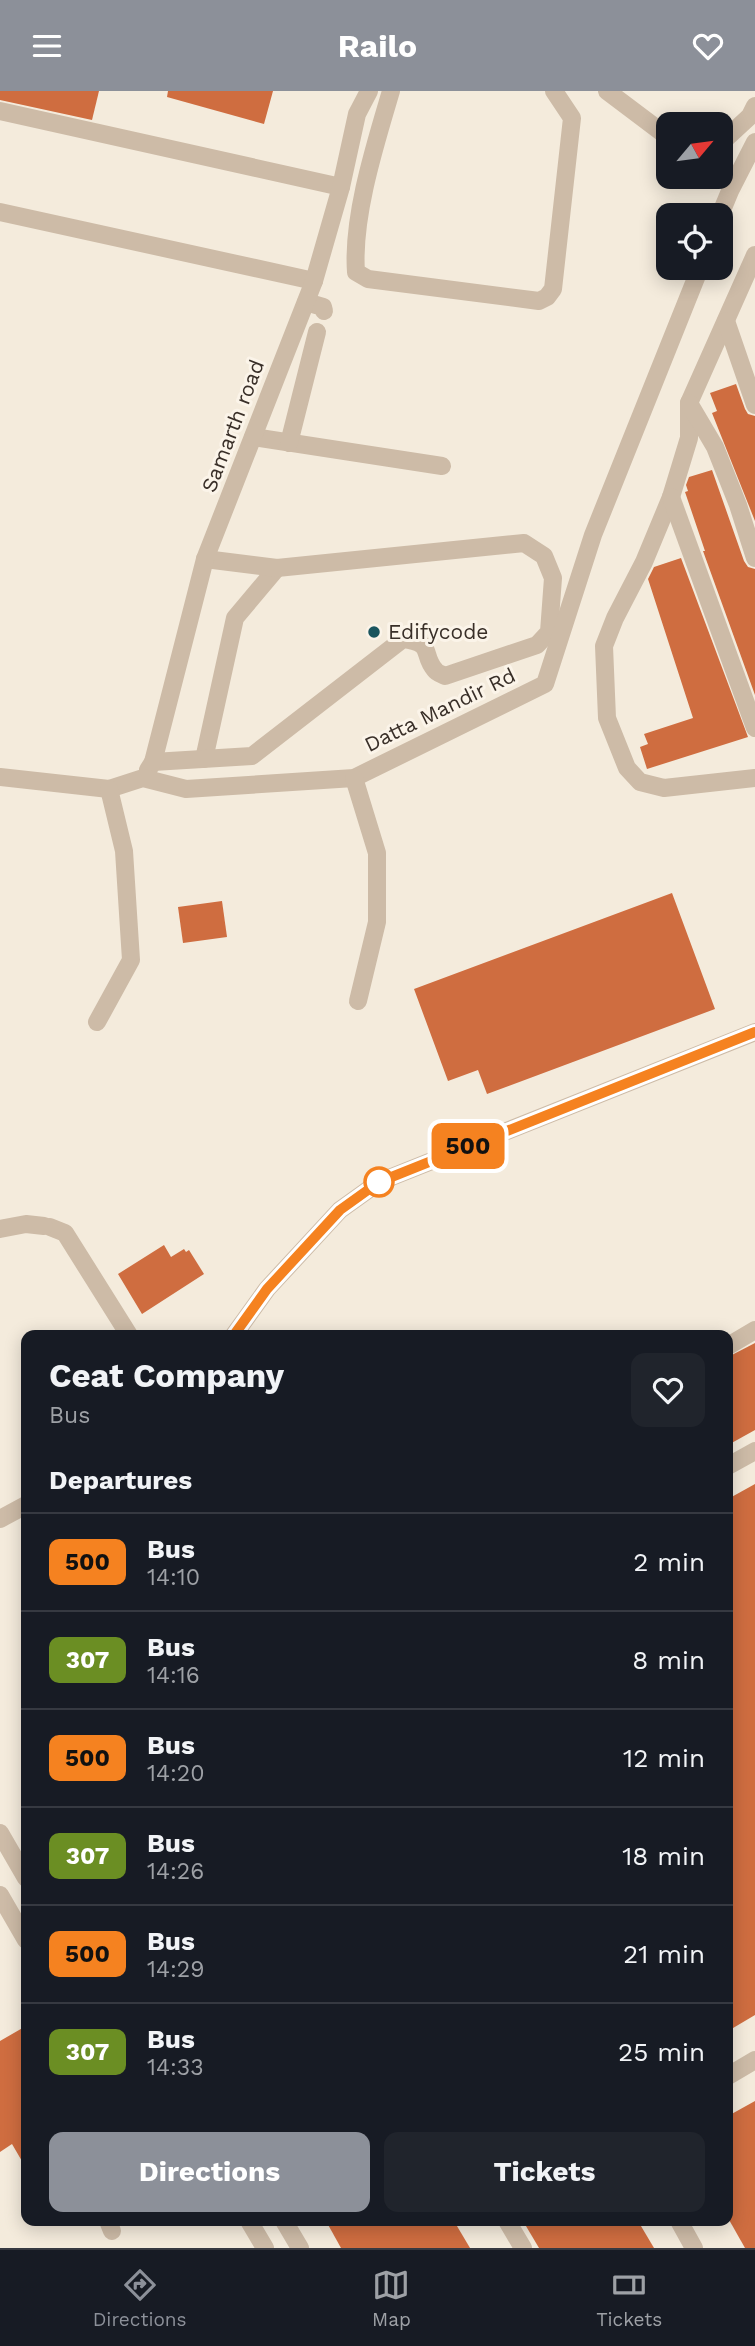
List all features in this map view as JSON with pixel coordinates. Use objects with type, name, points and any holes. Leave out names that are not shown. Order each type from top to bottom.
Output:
[{"type":"street","name":"Samarth road","points":[[143,778],[153,762],[205,559],[314,281],[341,187],[357,114],[369,91]]},
{"type":"street","points":[[391,91],[371,159],[354,252],[356,272],[368,279],[539,301],[547,297],[553,289],[572,118],[554,91]]},
{"type":"street","points":[[607,91],[656,128]]},
{"type":"street","points":[[733,132],[750,116],[755,106]]},
{"type":"street","points":[[0,111],[341,187]]},
{"type":"street","points":[[725,203],[755,142]]},
{"type":"street","points":[[348,158],[371,159]]},
{"type":"street","points":[[0,212],[314,281]]},
{"type":"street","points":[[755,257],[689,403],[689,438],[671,497],[604,646],[607,719],[627,768],[640,782],[664,788],[755,778]]},
{"type":"street","name":"Datta Mandir Rd","points":[[143,778],[186,789],[354,778],[545,684],[593,535],[694,280]]},
{"type":"street","points":[[289,443],[322,323],[323,307],[306,302]]},
{"type":"street","points":[[299,319],[322,323]]},
{"type":"street","points":[[726,321],[755,405]]},
{"type":"street","points":[[689,403],[715,447],[755,558]]},
{"type":"street","points":[[253,437],[442,466]]},
{"type":"street","points":[[671,497],[755,728]]},
{"type":"street","points":[[153,762],[253,756],[403,639],[415,640],[427,650],[434,669],[445,677],[537,645],[549,632],[553,578],[544,556],[524,543],[277,568],[205,559]]},
{"type":"street","points":[[204,759],[235,618],[277,568]]},
{"type":"street","points":[[0,777],[109,789],[143,778]]},
{"type":"street","points":[[354,778],[377,853],[377,922],[358,1001]]},
{"type":"street","points":[[97,1022],[131,960],[124,851],[109,789]]},
{"type":"street","points":[[238,1330],[267,1289],[340,1210],[379,1182],[755,1032]]},
{"type":"street","points":[[0,1229],[26,1224],[47,1226],[65,1233],[126,1330]]},
{"type":"street","points":[[733,1343],[755,1330]]},
{"type":"street","points":[[733,1463],[755,1451]]},
{"type":"street","points":[[0,1519],[21,1508]]},
{"type":"street","points":[[0,1833],[21,1869]]},
{"type":"street","points":[[0,1895],[21,1926]]},
{"type":"street","points":[[733,2072],[755,2060]]},
{"type":"street","points":[[252,2226],[265,2248]]},
{"type":"street","points":[[287,2226],[300,2248]]},
{"type":"street","points":[[510,2226],[523,2248]]},
{"type":"street","points":[[682,2226],[694,2248]]},
{"type":"building","points":[[0,91],[99,91],[92,120],[0,100]]},
{"type":"building","points":[[168,91],[273,91],[264,124],[167,97]]},
{"type":"building","points":[[736,384],[745,409],[748,414],[755,416],[755,521],[712,413],[717,411],[710,393]]},
{"type":"building","points":[[712,470],[744,561],[748,567],[755,569],[755,695],[703,551],[685,492],[688,491],[686,485],[689,477]]},
{"type":"building","points":[[681,558],[748,737],[647,769],[640,747],[648,744],[644,734],[693,718],[648,579],[654,567]]},
{"type":"building","points":[[672,893],[715,1009],[487,1094],[478,1070],[448,1081],[414,989]]},
{"type":"building","points":[[222,901],[227,937],[183,943],[178,907]]},
{"type":"building","points":[[164,1245],[171,1257],[184,1249],[186,1252],[189,1250],[204,1274],[142,1314],[118,1274]]},
{"type":"building","points":[[755,1343],[755,1430],[733,1442],[733,1354]]},
{"type":"building","points":[[755,1484],[755,2015],[733,2028],[733,1496]]},
{"type":"building","points":[[21,2029],[21,2159],[12,2144],[0,2152],[0,2041]]},
{"type":"building","points":[[755,2101],[755,2248],[745,2248],[733,2226],[733,2113]]},
{"type":"building","points":[[329,2226],[457,2226],[470,2248],[341,2248]]},
{"type":"building","points":[[526,2226],[641,2226],[654,2248],[539,2248]]},
{"type":"bus line","name":"500","points":[[238,1330],[267,1289],[340,1210],[379,1182],[755,1032]]},
{"type":"place","name":"Edifycode","points":[[374,632]]}]
